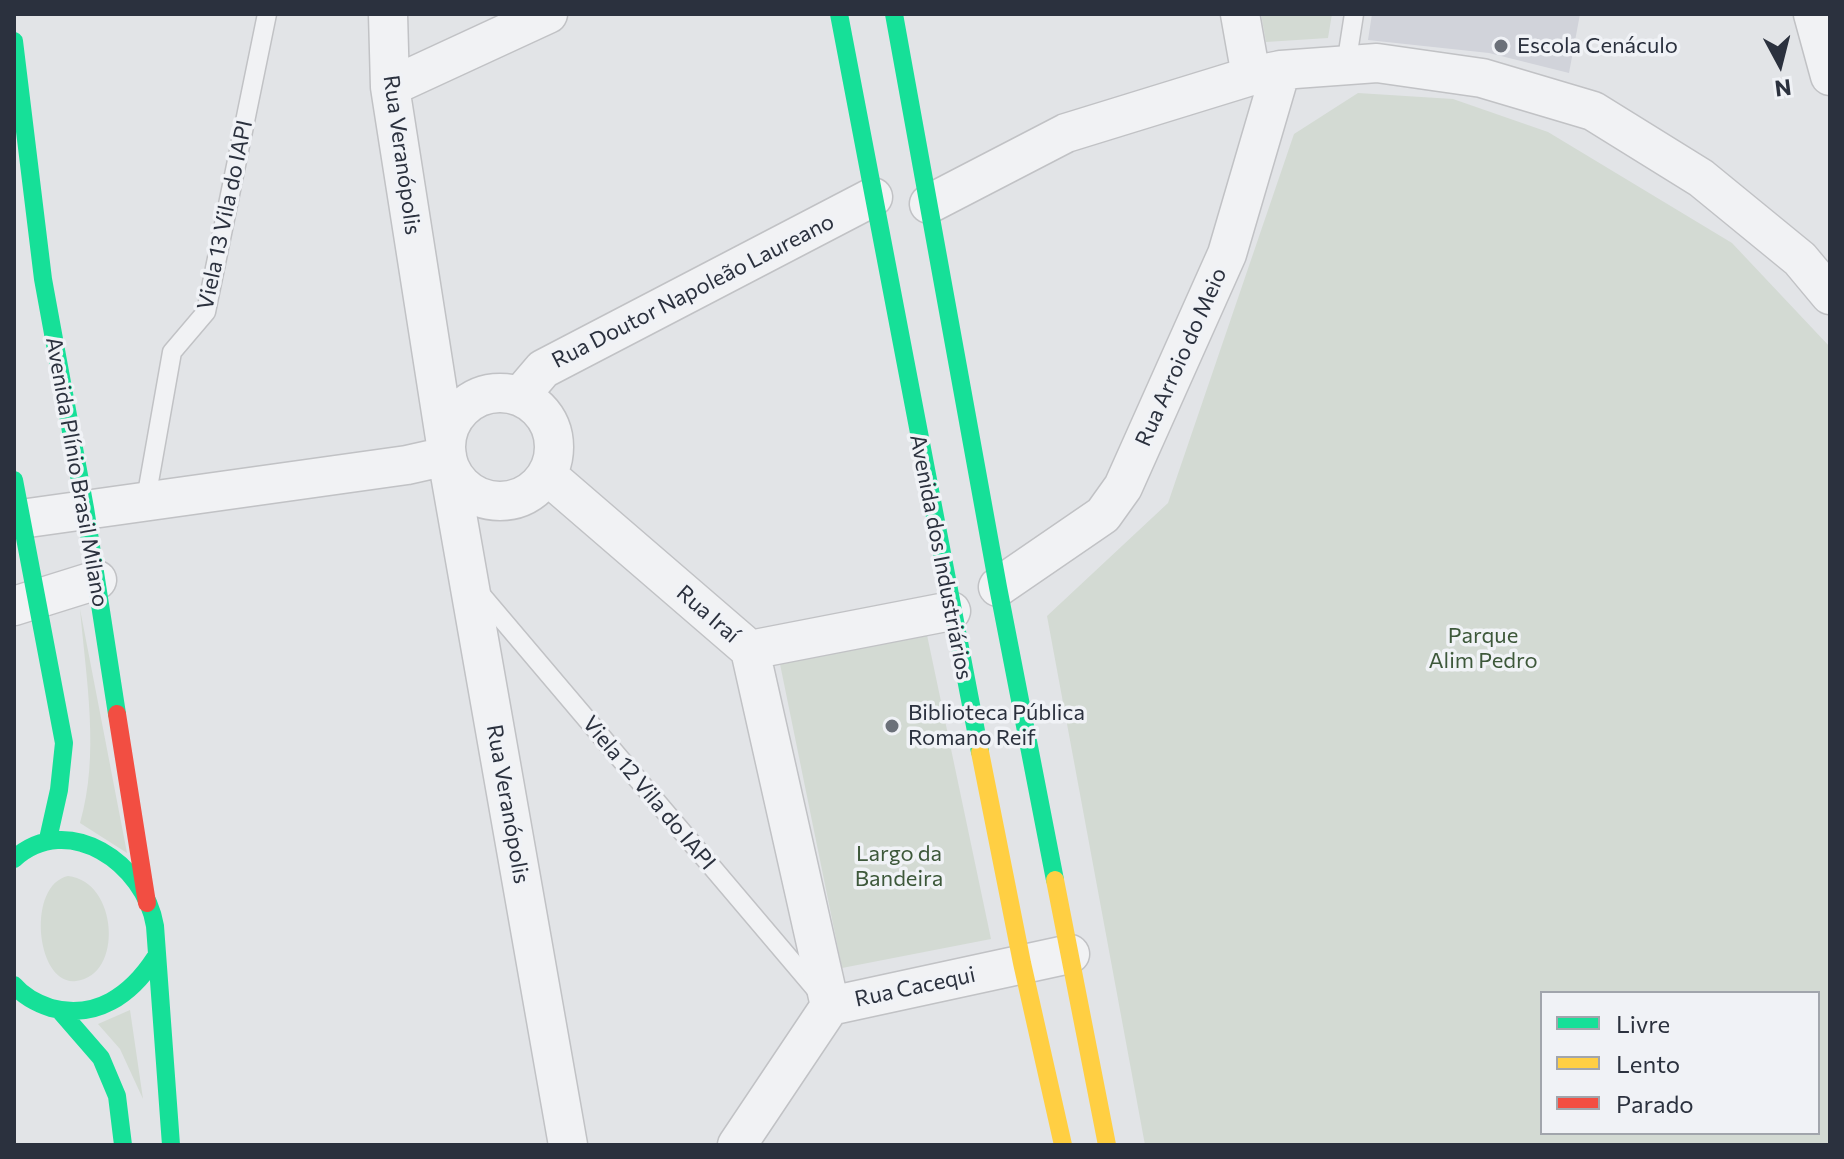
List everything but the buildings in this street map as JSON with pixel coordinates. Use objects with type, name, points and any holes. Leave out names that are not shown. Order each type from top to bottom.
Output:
[{"type":"street","name":"Rua Veranópolis","points":[[388,14],[390,87],[447,452],[568,1145]]},
{"type":"street","points":[[390,87],[548,14]]},
{"type":"street","name":"Avenida dos Industriários","points":[[839,14],[951,611],[1022,963],[1063,1145]]},
{"type":"street","points":[[894,14],[929,204],[943,362],[998,587],[1107,1145]]},
{"type":"street","name":"Rua Arroio do Meio","points":[[998,587],[1103,515],[1123,487],[1227,254],[1266,73],[1240,14]]},
{"type":"street","points":[[1813,14],[1830,76]]},
{"type":"street","name":"Avenida Plínio Brasil Milano","points":[[14,41],[43,279],[85,508],[147,903],[152,913],[155,958]]},
{"type":"street","points":[[929,204],[1066,133],[1266,73],[1377,63],[1482,78],[1593,111],[1701,178],[1800,259],[1830,295]]},
{"type":"street","name":"Rua Doutor Napoleão Laureano","points":[[520,396],[543,369],[873,197]]},
{"type":"street","points":[[905,371],[943,362]]},
{"type":"street","points":[[501,392],[520,396],[540,410],[552,430],[554,453],[547,475],[532,492],[512,500],[490,501],[469,493],[454,478],[447,452],[452,419],[465,404],[482,395],[501,392]]},
{"type":"street","points":[[21,519],[146,499],[407,465],[447,452]]},
{"type":"street","name":"Rua Iraí","points":[[547,475],[750,650],[951,611]]},
{"type":"street","points":[[14,480],[21,519],[26,603],[64,743],[59,790],[48,839]]},
{"type":"street","points":[[26,603],[97,580]]},
{"type":"street","points":[[750,650],[830,1006]]},
{"type":"street","points":[[14,859],[21,844],[69,838],[98,848],[123,867],[147,903]]},
{"type":"street","name":"Rua Cacequi","points":[[737,1145],[830,1006],[1070,954]]},
{"type":"street","points":[[18,993],[61,1012],[85,1012],[109,1005],[130,992],[147,973],[155,958]]},
{"type":"street","points":[[155,958],[167,1060],[171,1145]]},
{"type":"street","points":[[61,1012],[101,1058],[117,1096],[123,1145]]},
{"type":"lane","name":"Viela 13 Vila do IAPI","points":[[146,499],[172,352],[206,312],[267,14]]},
{"type":"lane","points":[[1346,65],[1354,14]]},
{"type":"lane","name":"Viela 12 Vila do IAPI","points":[[468,580],[830,1006]]},
{"type":"shaded area","name":"Escola Cenáculo","points":[[1372,14],[1580,14],[1569,73],[1489,53],[1368,40]]},
{"type":"green space","points":[[1261,14],[1332,14],[1328,38],[1266,42]]},
{"type":"green space","name":"Parque Alim Pedro","points":[[1358,93],[1453,99],[1548,132],[1732,243],[1830,347],[1830,1145],[1145,1145],[1047,616],[1168,503],[1294,134]]},
{"type":"green space","points":[[80,609],[127,853],[80,823],[89,770],[90,716]]},
{"type":"green space","name":"Largo da Bandeira","points":[[927,635],[991,939],[842,968],[780,664]]},
{"type":"green space","points":[[68,876],[85,882],[97,894],[109,928],[108,947],[102,963],[91,975],[76,981],[62,978],[52,968],[41,934],[46,897],[55,883]]},
{"type":"green space","points":[[130,1010],[143,1099],[120,1049],[98,1024]]},
{"type":"traffic: fast","points":[[839,14],[980,752]]},
{"type":"traffic: fast","points":[[894,14],[998,587],[1055,880]]},
{"type":"traffic: fast","points":[[14,41],[43,279],[85,508],[117,714]]},
{"type":"traffic: fast","points":[[14,480],[64,743],[59,790],[48,839]]},
{"type":"traffic: fast","points":[[14,859],[35,845],[57,840],[80,842],[101,851],[120,865],[136,882],[148,903],[155,926],[171,1145]]},
{"type":"traffic: fast","points":[[14,985],[35,1002],[51,1008],[83,1010],[97,1007],[123,993],[155,958]]},
{"type":"traffic: fast","points":[[61,1012],[101,1058],[117,1096],[123,1145]]},
{"type":"traffic: slow","points":[[980,752],[1022,963],[1063,1145]]},
{"type":"traffic: slow","points":[[1055,880],[1107,1145]]},
{"type":"traffic: jam","points":[[117,714],[147,903]]},
{"type":"place","name":"Escola Cenáculo","points":[[1501,46]]},
{"type":"place","name":"Biblioteca Pública Romano Reif","points":[[892,726]]}]
